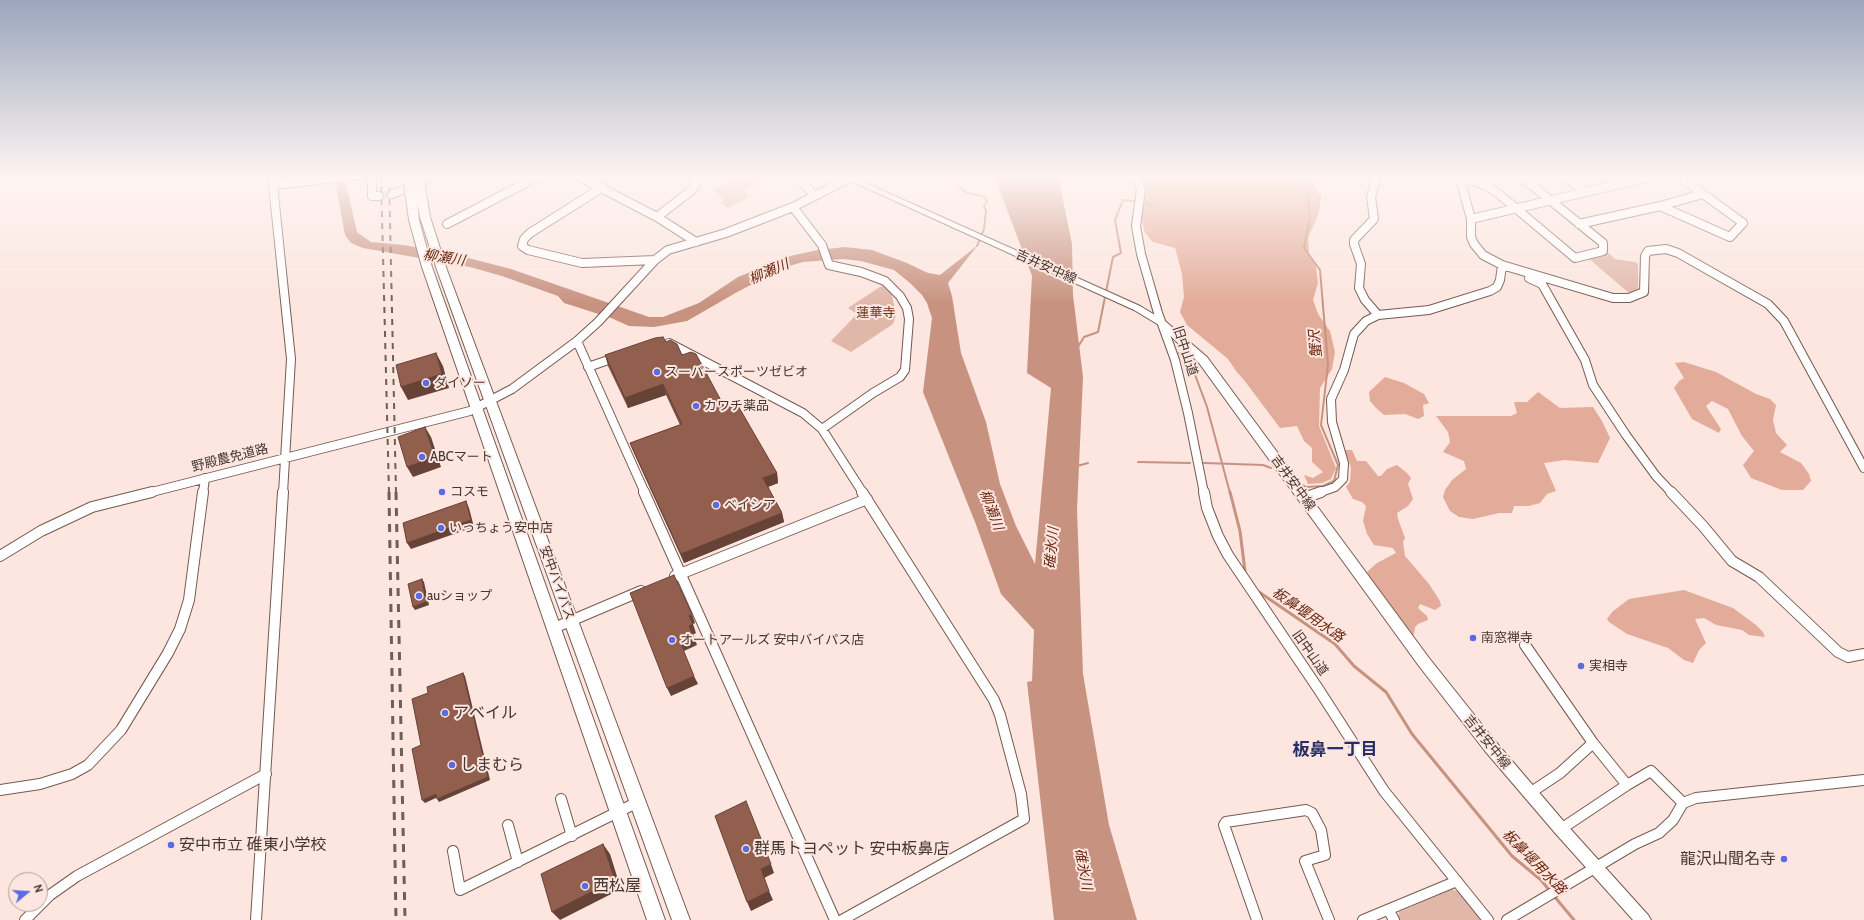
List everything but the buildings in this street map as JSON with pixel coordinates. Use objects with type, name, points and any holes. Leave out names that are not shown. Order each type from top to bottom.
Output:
[{"type":"highway","name":"安中バイパス","points":[[414,218],[427,267],[476,409],[656,920]]},
{"type":"highway","name":"安中バイパス","points":[[425,218],[442,270],[681,920]]},
{"type":"main road","name":"吉井安中線","points":[[939,218],[1124,302],[1162,323],[1203,360],[1424,662],[1490,746],[1560,829],[1643,920]]},
{"type":"street","points":[[256,920],[285,458],[290,344],[277,218]]},
{"type":"street","points":[[447,224],[459,218]]},
{"type":"street","points":[[554,218],[530,233],[524,239],[522,246],[528,250],[582,263],[625,260],[655,260]]},
{"type":"street","points":[[658,218],[696,242]]},
{"type":"street","name":"野殿農免道路","points":[[0,556],[41,531],[92,507],[476,409],[512,389],[577,341],[598,322],[655,260],[668,250],[726,232],[764,218]]},
{"type":"street","points":[[801,218],[822,246],[829,265],[861,272],[885,281],[900,296],[907,308],[909,319],[905,370],[900,378],[873,393],[822,429]]},
{"type":"street","name":"旧中山道","points":[[1136,218],[1137,233],[1142,260],[1175,360],[1207,508],[1218,536],[1228,555],[1319,690],[1384,791],[1488,920]]},
{"type":"street","points":[[1374,218],[1354,240],[1354,244],[1361,264],[1359,288],[1365,300],[1378,315]]},
{"type":"street","points":[[1479,218],[1471,220],[1471,237],[1474,244],[1483,255],[1502,267],[1542,284],[1585,360],[1593,384],[1626,435],[1656,476],[1703,526],[1718,546],[1732,561],[1759,577],[1838,652],[1848,658],[1864,654]]},
{"type":"street","points":[[1529,218],[1575,258],[1603,251],[1603,243],[1572,218]]},
{"type":"street","points":[[1579,224],[1606,218]]},
{"type":"street","points":[[1687,218],[1730,237],[1743,223],[1736,218]]},
{"type":"street","points":[[1502,267],[1613,298],[1628,298],[1644,292],[1646,256],[1648,252],[1656,249],[1666,249],[1678,253],[1751,293],[1775,310],[1784,321],[1864,468]]},
{"type":"street","points":[[1304,498],[1335,487],[1343,479],[1344,463],[1332,422],[1331,399],[1344,370],[1354,334],[1366,321],[1378,315],[1429,310],[1497,287],[1500,280],[1502,267]]},
{"type":"street","points":[[577,341],[835,920]]},
{"type":"street","points":[[662,342],[668,342],[803,413],[822,429],[994,700],[1000,715],[1019,786],[1024,819],[842,920]]},
{"type":"street","points":[[588,367],[623,355]]},
{"type":"street","points":[[0,790],[40,784],[72,774],[88,765],[121,730],[161,664],[180,629],[189,600],[205,478]]},
{"type":"street","points":[[666,580],[867,499]]},
{"type":"street","points":[[554,628],[651,586]]},
{"type":"street","points":[[1524,644],[1593,743],[1627,785]]},
{"type":"street","points":[[1530,793],[1560,773],[1593,743]]},
{"type":"street","points":[[1560,829],[1627,785],[1651,772],[1683,804]]},
{"type":"street","points":[[25,920],[50,895],[77,876],[266,774]]},
{"type":"street","points":[[1506,920],[1596,868],[1634,844],[1659,833],[1673,820],[1683,804],[1696,798],[1864,780]]},
{"type":"street","points":[[561,799],[572,836]]},
{"type":"street","points":[[453,852],[460,890],[572,836],[638,802]]},
{"type":"street","points":[[1257,920],[1224,825],[1226,822],[1306,810],[1312,813],[1321,830],[1325,854],[1305,861],[1329,920]]},
{"type":"street","points":[[508,825],[518,862]]},
{"type":"street","points":[[1363,920],[1391,915],[1457,882]]},
{"type":"green space","points":[[1608,253],[1615,259],[1635,262],[1638,264],[1638,289],[1629,293],[1588,258]]},
{"type":"green space","name":"蓮華寺","points":[[883,285],[891,291],[896,315],[893,324],[851,352],[831,341],[857,314],[848,308]]},
{"type":"green space","points":[[1452,889],[1461,893],[1481,920],[1399,920],[1399,912]]},
{"type":"shaded area","points":[[1141,218],[1317,218],[1308,238],[1309,253],[1316,267],[1318,283],[1313,300],[1318,314],[1330,331],[1335,352],[1332,369],[1320,388],[1319,426],[1336,468],[1331,479],[1322,483],[1308,484],[1304,475],[1313,478],[1323,472],[1312,462],[1312,448],[1304,441],[1297,426],[1280,428],[1228,359],[1187,325],[1180,312],[1184,297],[1182,274],[1175,248],[1153,242],[1145,233]]},
{"type":"shaded area","points":[[1684,362],[1716,372],[1756,394],[1770,399],[1776,405],[1773,420],[1776,433],[1787,445],[1780,452],[1801,463],[1809,474],[1811,481],[1803,490],[1782,490],[1751,478],[1743,465],[1754,451],[1742,436],[1728,409],[1712,401],[1706,406],[1721,429],[1719,433],[1692,419],[1674,388],[1679,381],[1684,378],[1675,363]]},
{"type":"shaded area","points":[[1385,377],[1404,383],[1424,394],[1429,403],[1423,405],[1424,416],[1418,419],[1405,414],[1384,415],[1376,408],[1370,401],[1369,392]]},
{"type":"shaded area","points":[[1538,392],[1560,408],[1593,407],[1610,438],[1598,463],[1565,460],[1544,463],[1556,491],[1547,494],[1540,503],[1529,506],[1514,506],[1512,513],[1499,513],[1473,519],[1459,517],[1450,511],[1443,497],[1445,490],[1452,480],[1466,469],[1464,461],[1443,452],[1450,442],[1448,432],[1436,416],[1511,416],[1517,413],[1514,402],[1527,402]]},
{"type":"shaded area","points":[[1345,450],[1352,450],[1357,461],[1366,461],[1378,476],[1381,476],[1387,469],[1397,465],[1411,478],[1408,484],[1413,499],[1408,506],[1397,513],[1405,538],[1403,542],[1405,556],[1429,584],[1440,601],[1441,606],[1435,610],[1420,604],[1418,608],[1427,616],[1428,620],[1418,624],[1415,627],[1414,635],[1408,634],[1385,607],[1367,572],[1377,563],[1396,553],[1393,548],[1374,545],[1367,534],[1363,521],[1366,506],[1362,502],[1353,499],[1346,487],[1350,482],[1351,468]]},
{"type":"shaded area","points":[[1684,590],[1733,608],[1756,625],[1763,632],[1765,637],[1749,635],[1742,630],[1716,625],[1704,618],[1695,619],[1706,643],[1699,650],[1693,663],[1684,660],[1668,648],[1627,634],[1607,619],[1612,612],[1629,599]]},
{"type":"water","points":[[342,218],[354,218],[357,232],[371,242],[404,245],[453,254],[511,269],[649,317],[663,317],[699,303],[738,277],[790,256],[818,250],[845,247],[872,250],[907,263],[928,273],[940,275],[978,245],[948,283],[952,296],[961,353],[986,422],[1000,484],[1016,526],[1035,564],[1051,388],[1027,373],[1032,276],[1010,218],[1067,218],[1072,244],[1073,295],[1083,377],[1077,510],[1083,674],[1109,825],[1137,920],[1054,920],[1027,682],[1032,681],[1034,630],[1001,594],[975,522],[923,392],[932,318],[927,303],[922,295],[910,283],[894,270],[861,261],[843,259],[803,262],[786,267],[739,291],[687,321],[654,327],[629,326],[611,318],[564,303],[558,296],[502,276],[470,267],[363,248],[351,243],[345,235]]},
{"type":"pier","points":[[1020,250],[1075,274],[1075,287],[1025,264]]},
{"type":"waterway","points":[[977,246],[984,229],[985,218]]},
{"type":"waterway","points":[[1078,347],[1084,337],[1098,332],[1113,257],[1121,253],[1116,218]]},
{"type":"waterway","name":"蟹沢","points":[[1302,485],[1306,487],[1323,486],[1334,481],[1338,465],[1321,425],[1328,365],[1320,270],[1304,248],[1310,218]]},
{"type":"waterway","name":"板鼻堰用水路","points":[[1179,353],[1194,372],[1207,407],[1222,464]]},
{"type":"waterway","name":"蟹沢","points":[[1138,462],[1190,463]]},
{"type":"waterway","name":"蟹沢","points":[[1077,466],[1088,463]]},
{"type":"waterway","name":"蟹沢","points":[[1204,463],[1222,464]]},
{"type":"waterway","name":"蟹沢","points":[[1222,464],[1263,465],[1271,468]]},
{"type":"waterway","name":"板鼻堰用水路","points":[[1222,464],[1230,493]]},
{"type":"waterway","name":"板鼻堰用水路","points":[[1230,492],[1240,531],[1245,571]]},
{"type":"waterway","name":"板鼻堰用水路","points":[[1259,592],[1335,644],[1354,666],[1386,692],[1412,734],[1512,856],[1541,880],[1550,891]]},
{"type":"waterway","name":"板鼻堰用水路","points":[[1554,896],[1574,920]]},
{"type":"railway","points":[[382,218],[389,493]]},
{"type":"railway","points":[[390,218],[396,493]]},
{"type":"railway","points":[[389,492],[396,920]]},
{"type":"railway","points":[[396,492],[405,920]]},
{"type":"place","name":"スーパースポーツゼビオ","points":[[657,372]]},
{"type":"place","name":"ダイソー","points":[[426,383]]},
{"type":"place","name":"カワチ薬品","points":[[696,406]]},
{"type":"place","name":"ABCマート","points":[[422,457]]},
{"type":"place","name":"コスモ","points":[[442,492]]},
{"type":"place","name":"ベイシア","points":[[716,505]]},
{"type":"place","name":"いっちょう安中店","points":[[441,528]]},
{"type":"place","name":"auショップ","points":[[419,596]]},
{"type":"place","name":"南窓禅寺","points":[[1473,638]]},
{"type":"place","name":"オートアールズ 安中バイパス店","points":[[672,640]]},
{"type":"place","name":"実相寺","points":[[1581,666]]},
{"type":"place","name":"アベイル","points":[[445,713]]},
{"type":"place","name":"しまむら","points":[[452,765]]},
{"type":"place","name":"安中市立 碓東小学校","points":[[171,845]]},
{"type":"place","name":"群馬トヨペット 安中板鼻店","points":[[746,849]]},
{"type":"place","name":"龍沢山聞名寺","points":[[1784,859]]},
{"type":"place","name":"西松屋","points":[[585,886]]},
{"type":"district","name":"板鼻一丁目","points":[[1335,750]]},
{"type":"water label","name":"柳瀬川","points":[[444,258]]},
{"type":"water label","name":"柳瀬川","points":[[769,272]]},
{"type":"water label","name":"柳瀬川","points":[[991,510]]},
{"type":"water label","name":"碓氷川","points":[[1052,548]]},
{"type":"water label","name":"碓氷川","points":[[1083,869]]}]
